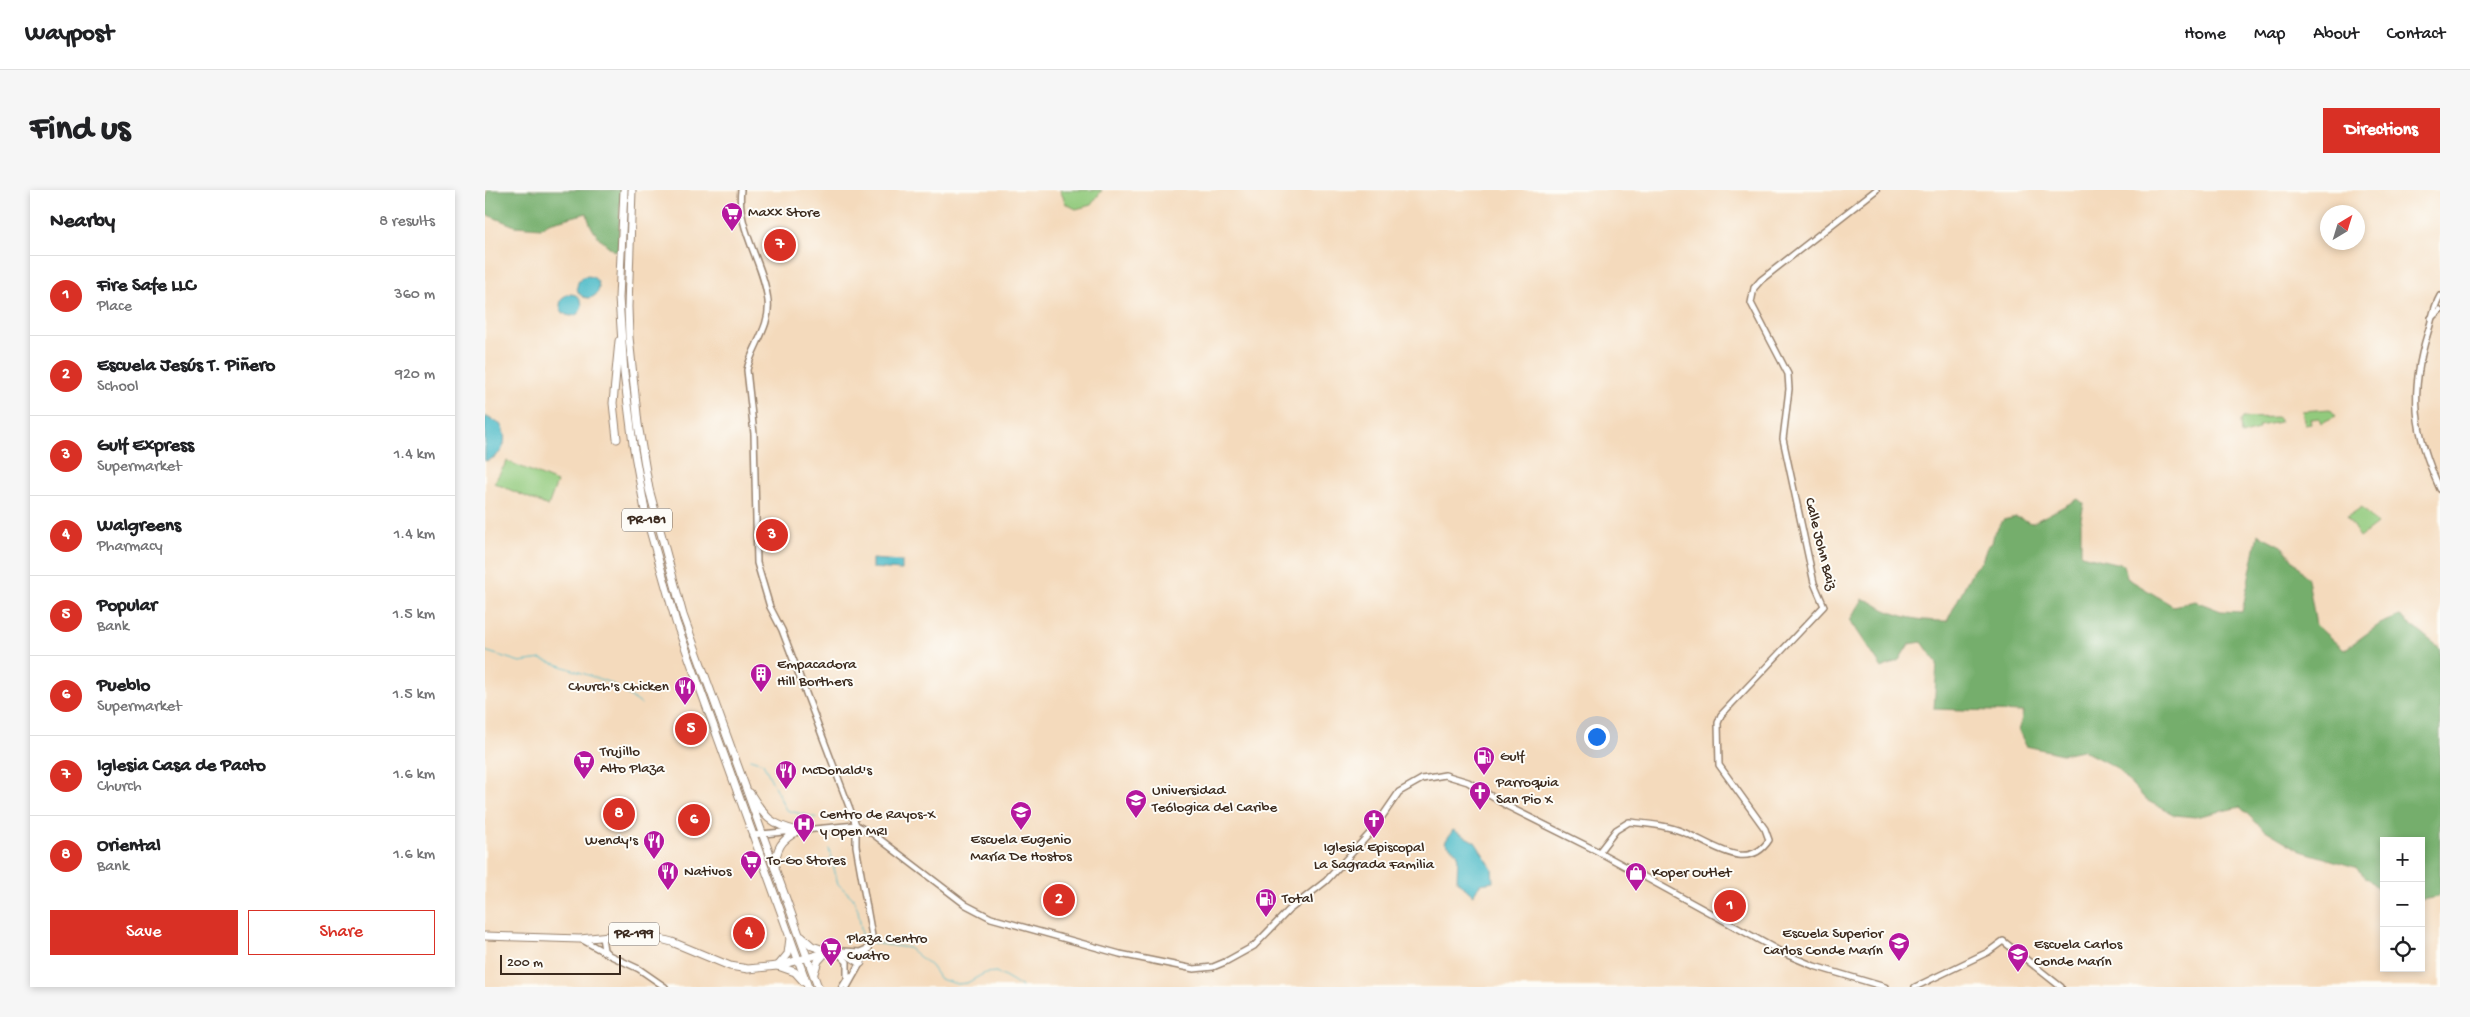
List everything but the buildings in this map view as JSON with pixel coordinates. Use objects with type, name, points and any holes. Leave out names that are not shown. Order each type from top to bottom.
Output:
[{"type":"main road","name":"PR-181","points":[[624,190],[619,298],[624,373],[633,444],[646,516],[675,622],[790,933],[807,986]]},
{"type":"main road","name":"PR-181","points":[[632,190],[628,279],[629,337],[638,424],[649,489],[683,615],[775,872],[815,973],[818,987]]},
{"type":"main road","points":[[617,439],[614,399],[621,328]]},
{"type":"main road","points":[[742,780],[767,818],[779,826],[798,831]]},
{"type":"main road","points":[[775,872],[779,845],[787,836],[798,831]]},
{"type":"main road","name":"PR-199","points":[[485,936],[580,938],[639,933],[672,942],[730,966],[748,969],[777,966],[831,950]]},
{"type":"main road","points":[[790,933],[788,954],[777,966],[795,972],[807,986]]},
{"type":"main road","points":[[798,933],[810,944],[845,953],[861,963]]},
{"type":"main road","points":[[815,973],[818,961],[831,950]]},
{"type":"street","points":[[741,190],[740,210],[766,288],[768,303],[765,326],[749,360],[747,370],[753,434],[757,563],[770,607],[782,630],[856,825],[857,846],[871,944],[847,987]]},
{"type":"street","name":"Calle John Baiz","points":[[1599,852],[1616,830],[1629,822],[1682,831],[1732,855],[1756,854],[1763,849],[1769,840],[1765,829],[1719,765],[1718,723],[1728,708],[1824,606],[1814,583],[1783,439],[1789,389],[1788,374],[1751,302],[1754,288],[1761,280],[1876,190]]},
{"type":"street","points":[[2440,296],[2431,318],[2417,371],[2416,410],[2425,452],[2440,489]]},
{"type":"street","points":[[2431,318],[2440,310]]},
{"type":"street","points":[[753,835],[856,825],[873,834],[966,905],[991,918],[1120,954],[1194,969],[1219,964],[1255,946],[1289,910],[1326,881],[1373,830],[1399,792],[1422,779],[1445,775],[1468,782],[1509,807],[1599,852],[1783,953],[1814,966],[1885,987]]},
{"type":"street","points":[[602,937],[604,950],[609,955]]},
{"type":"street","points":[[580,938],[609,955],[639,969],[665,987]]},
{"type":"street","points":[[1915,987],[1988,952],[2003,941],[2061,987]]},
{"type":"street","points":[[831,950],[860,952],[871,944]]},
{"type":"street","points":[[831,950],[847,962],[847,977]]},
{"type":"street","points":[[842,987],[847,977],[861,963]]},
{"type":"green space","points":[[487,190],[621,190],[618,251],[615,251],[597,235],[590,224],[587,213],[549,223],[541,228],[515,226],[485,214]]},
{"type":"green space","points":[[1060,190],[1102,190],[1091,205],[1076,209],[1066,204]]},
{"type":"green space","points":[[2330,409],[2336,416],[2321,423],[2319,418],[2310,419],[2311,424],[2305,425],[2302,411]]},
{"type":"green space","points":[[2278,417],[2280,422],[2259,426],[2258,430],[2241,435],[2240,421],[2242,418]]},
{"type":"green space","points":[[507,461],[557,482],[548,506],[494,483]]},
{"type":"green space","points":[[2078,499],[2084,504],[2081,518],[2081,555],[2124,565],[2127,578],[2173,606],[2195,601],[2221,611],[2242,612],[2258,534],[2283,547],[2308,579],[2316,625],[2344,650],[2380,624],[2400,616],[2440,648],[2440,893],[2438,897],[2425,899],[2425,837],[2380,837],[2380,890],[2355,867],[2301,851],[2262,828],[2240,807],[2195,817],[2175,815],[2146,800],[2117,768],[2082,750],[2062,754],[2026,746],[2019,731],[2023,712],[1934,709],[1937,663],[1922,642],[1909,644],[1899,660],[1882,668],[1850,620],[1863,599],[1888,611],[1909,618],[1947,621],[1973,570],[1982,561],[1987,547],[1992,543],[1994,534],[2003,520],[2016,517],[2032,523]]},
{"type":"green space","points":[[2362,507],[2377,524],[2360,537],[2347,517]]},
{"type":"water","points":[[588,276],[596,279],[599,287],[596,295],[588,298],[580,295],[577,287],[580,279]]},
{"type":"water","points":[[571,294],[579,297],[582,305],[579,313],[571,316],[563,313],[560,305],[563,297]]},
{"type":"water","points":[[485,416],[500,424],[503,430],[504,442],[503,447],[496,456],[485,461]]},
{"type":"water","points":[[872,559],[902,561],[902,570],[872,568]]},
{"type":"water","points":[[1453,830],[1475,842],[1492,868],[1493,882],[1480,884],[1473,895],[1457,881],[1458,854],[1445,842]]},
{"type":"waterway","points":[[485,651],[520,662],[541,659],[611,683],[641,704]]},
{"type":"waterway","points":[[750,759],[763,763],[786,810],[817,818]]},
{"type":"waterway","points":[[829,849],[838,884],[853,898],[858,910],[863,941],[869,942]]},
{"type":"waterway","points":[[873,943],[909,948],[931,966],[940,979],[957,984],[967,983],[985,973],[996,972],[1022,987]]},
{"type":"place","name":"Maxx Store","points":[[732,232]]},
{"type":"place","name":"Iglesia Casa de Pacto","points":[[780,245]]},
{"type":"place","name":"Gulf Express","points":[[772,535]]},
{"type":"place","name":"Empacadora Hill Borthers","points":[[761,693]]},
{"type":"place","name":"Church's Chicken","points":[[685,706]]},
{"type":"place","name":"Popular","points":[[691,729]]},
{"type":"place","name":"Gulf","points":[[1484,776]]},
{"type":"place","name":"Trujillo Alto Plaza","points":[[584,780]]},
{"type":"place","name":"McDonald's","points":[[786,790]]},
{"type":"place","name":"Parroquia San Pio X","points":[[1480,811]]},
{"type":"place","name":"Oriental","points":[[619,814]]},
{"type":"place","name":"Universidad Teólogica del Caribe","points":[[1136,819]]},
{"type":"place","name":"Pueblo","points":[[694,820]]},
{"type":"place","name":"Escuela Eugenio María De Hostos","points":[[1021,831]]},
{"type":"place","name":"Iglesia Episcopal La Sagrada Familia","points":[[1374,839]]},
{"type":"place","name":"Centro de Rayos-X y Open MRI","points":[[804,843]]},
{"type":"place","name":"Wendy's","points":[[654,860]]},
{"type":"place","name":"To-Go Stores","points":[[751,880]]},
{"type":"place","name":"Nativos","points":[[668,891]]},
{"type":"place","name":"Koper Outlet","points":[[1636,892]]},
{"type":"place","name":"Escuela Jesús T. Piñero","points":[[1059,900]]},
{"type":"place","name":"Fire Safe LLC","points":[[1730,906]]},
{"type":"place","name":"Total","points":[[1266,918]]},
{"type":"place","name":"Walgreens","points":[[749,933]]},
{"type":"place","name":"Escuela Superior Carlos Conde Marín","points":[[1899,962]]},
{"type":"place","name":"Plaza Centro Cuatro","points":[[831,967]]},
{"type":"place","name":"Escuela Carlos Conde Marín","points":[[2018,973]]}]
